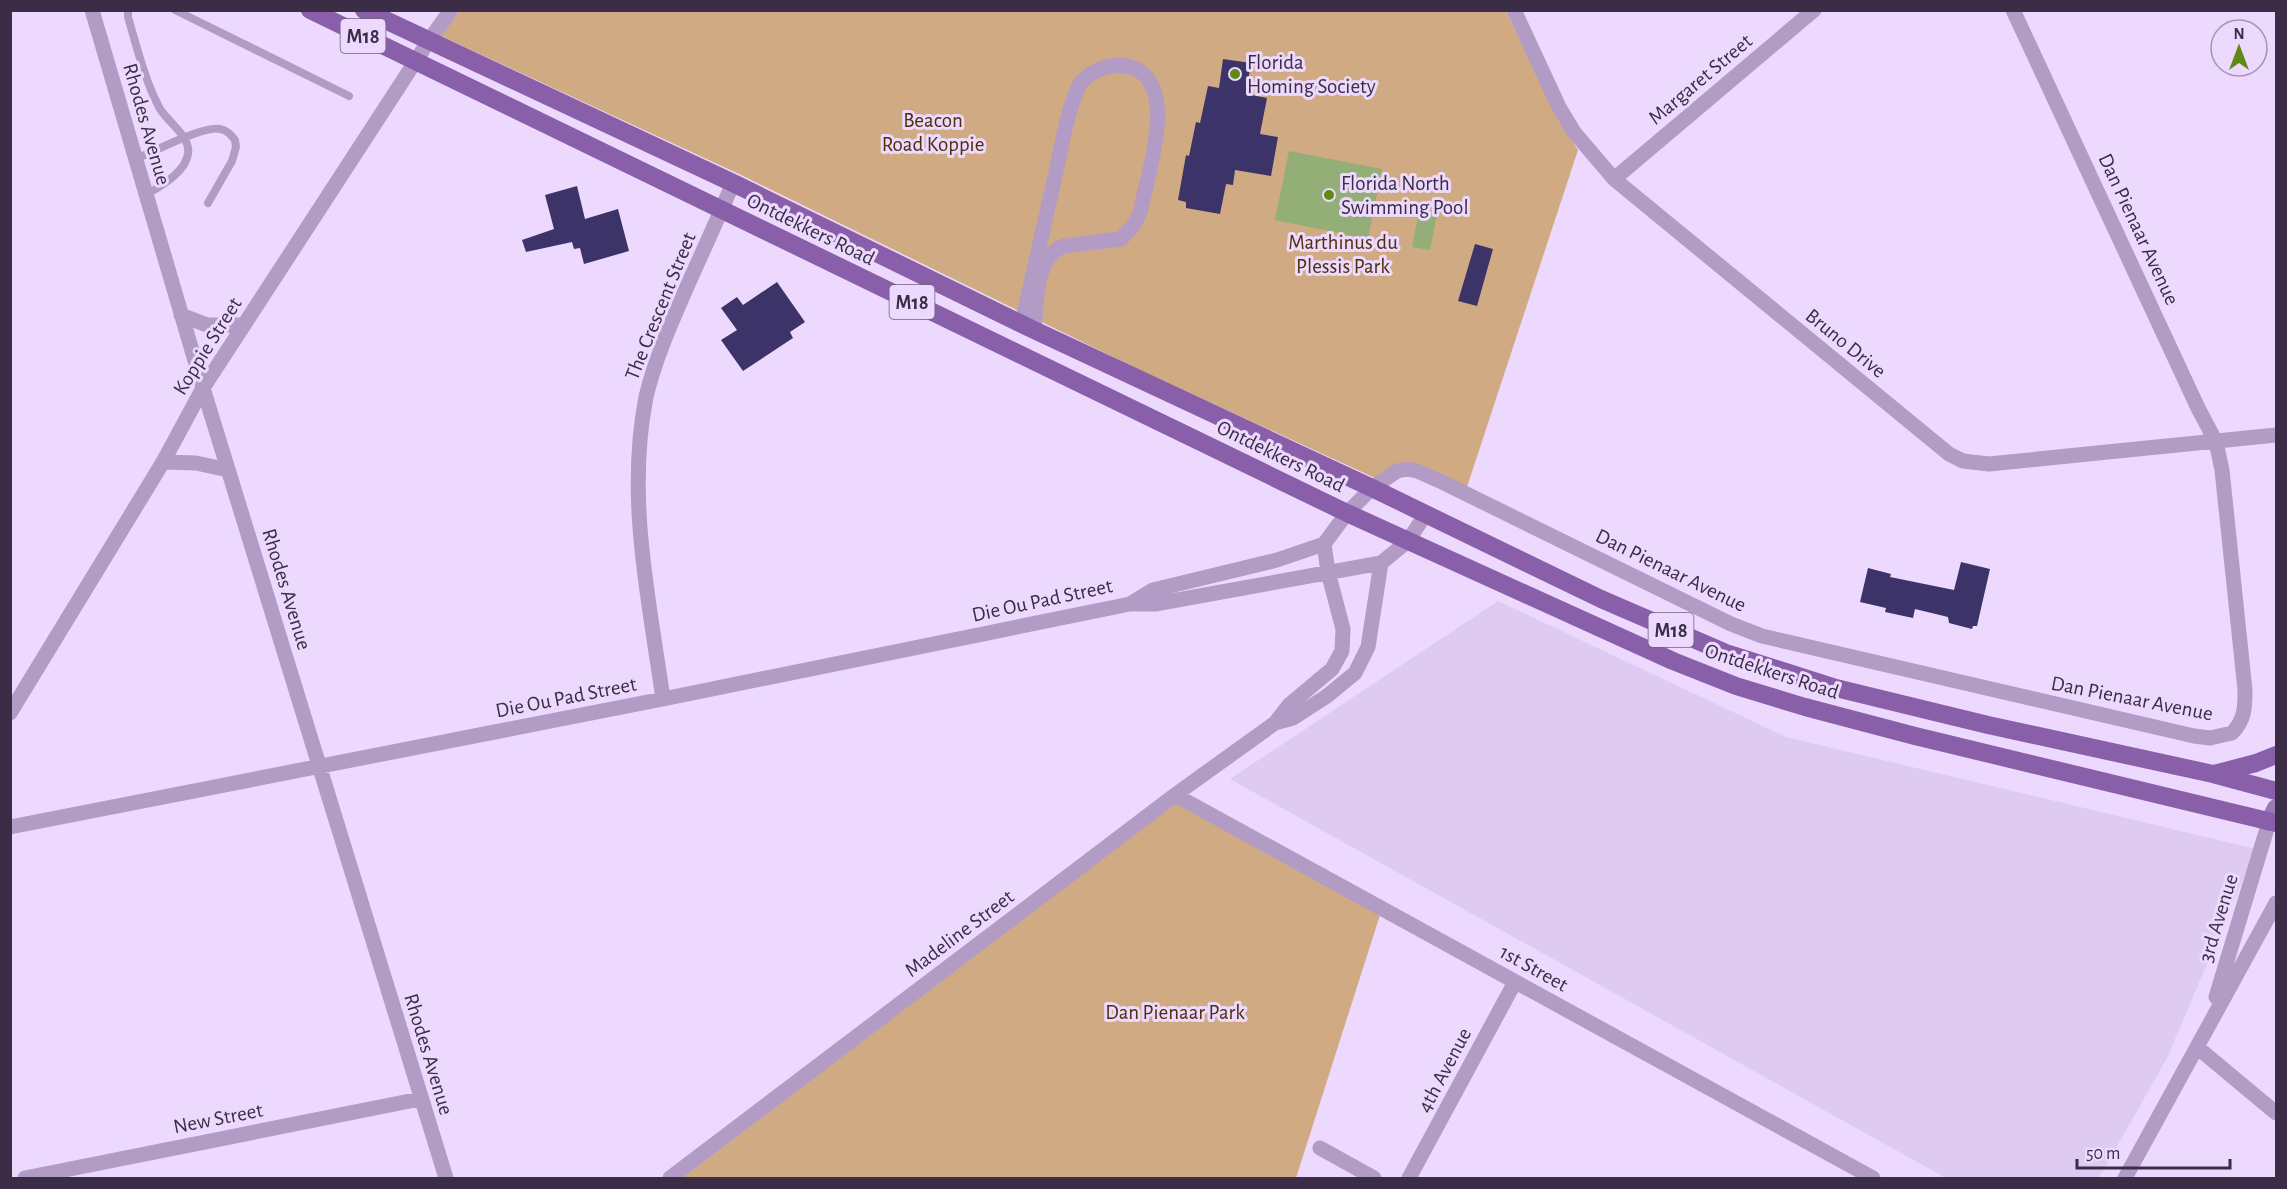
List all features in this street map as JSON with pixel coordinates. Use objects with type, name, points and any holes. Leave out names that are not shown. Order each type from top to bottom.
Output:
[{"type":"main road","name":"Ontdekkers Road","points":[[310,10],[1347,513],[1673,661],[1768,696],[1915,736],[2274,818]]},
{"type":"main road","name":"Ontdekkers Road","points":[[364,10],[428,42],[734,183],[1028,327],[1372,488],[1601,599],[1688,638],[1754,663],[1836,688],[2277,791]]},
{"type":"main road","points":[[2212,774],[2277,755]]},
{"type":"street","name":"Rhodes Avenue","points":[[92,10],[203,388],[446,1179]]},
{"type":"street","name":"Koppie Street","points":[[10,713],[163,462],[203,388],[451,10]]},
{"type":"street","name":"Bruno Drive","points":[[1514,10],[1559,107],[1574,132],[1614,179],[1942,449],[1963,461],[1989,464],[2277,435]]},
{"type":"street","name":"Margaret Street","points":[[1614,179],[1814,10]]},
{"type":"street","name":"Dan Pienaar Avenue","points":[[1372,488],[1397,471],[1407,469],[1417,471],[1731,624],[1762,636],[2118,720],[2210,738],[2232,733],[2242,720],[2245,711],[2245,690],[2225,490],[2216,442],[2198,408],[2013,10]]},
{"type":"street","points":[[1117,65],[1133,68],[1152,82],[1158,104],[1157,134],[1140,212],[1135,223],[1121,239],[1064,246],[1049,255],[1044,262],[1028,327],[1065,135],[1078,88],[1087,76],[1107,67],[1117,65]]},
{"type":"street","name":"The Crescent Street","points":[[663,699],[639,531],[637,493],[641,430],[655,365],[734,183]]},
{"type":"street","points":[[181,315],[207,325],[244,325]]},
{"type":"street","points":[[163,462],[196,463],[228,470]]},
{"type":"street","points":[[1324,544],[1347,513],[1372,488]]},
{"type":"street","name":"Die Ou Pad Street","points":[[14,824],[321,768],[1130,604],[1155,604],[1381,562],[1408,541],[1425,515]]},
{"type":"street","name":"Die Ou Pad Street","points":[[1130,604],[1153,590],[1277,560],[1324,544]]},
{"type":"street","name":"Madeline Street","points":[[670,1179],[1175,795],[1275,723],[1289,705],[1332,669],[1342,651],[1343,629],[1328,572],[1324,544]]},
{"type":"street","name":"Madeline Street","points":[[1275,723],[1293,718],[1327,696],[1355,673],[1368,647],[1381,562]]},
{"type":"street","name":"1st Street","points":[[1175,795],[1873,1179]]},
{"type":"street","name":"3rd Avenue","points":[[2208,1026],[2274,818]]},
{"type":"street","name":"3rd Avenue","points":[[2125,1179],[2277,903]]},
{"type":"street","name":"4th Avenue","points":[[1409,1179],[1515,982]]},
{"type":"street","points":[[2198,1048],[2277,1113]]},
{"type":"street","name":"New Street","points":[[25,1179],[420,1099]]},
{"type":"street","points":[[1320,1148],[1374,1179]]},
{"type":"lane","points":[[128,10],[128,17],[146,76],[160,108],[172,126],[185,138],[189,148],[186,162],[181,169],[146,195]]},
{"type":"lane","points":[[175,10],[349,96]]},
{"type":"lane","points":[[136,159],[205,130],[219,128],[226,131],[235,140],[236,147],[232,161],[208,203]]},
{"type":"shaded area","name":"Florida North Swimming Pool","points":[[1289,151],[1382,169],[1368,239],[1275,220]]},
{"type":"shaded area","name":"Florida North Swimming Pool","points":[[1419,211],[1437,214],[1430,250],[1412,247]]},
{"type":"shaded area","points":[[1498,601],[1786,737],[2256,849],[2167,1058],[2099,1178],[1946,1178],[1230,779]]},
{"type":"green space","name":"Marthinus du Plessis Park","points":[[460,10],[1506,11],[1559,121],[1578,150],[1467,487],[1388,469],[1375,478],[1142,371],[739,174],[441,36]]},
{"type":"green space","name":"Dan Pienaar Park","points":[[1175,803],[1380,915],[1296,1178],[682,1178]]},
{"type":"building","points":[[1223,59],[1251,63],[1246,94],[1267,98],[1260,134],[1278,137],[1271,176],[1235,170],[1233,185],[1226,184],[1220,214],[1186,208],[1186,202],[1178,200],[1186,155],[1189,156],[1196,122],[1200,123],[1208,86],[1219,88]]},
{"type":"building","points":[[577,186],[585,219],[618,209],[629,251],[584,264],[580,248],[574,249],[572,242],[526,252],[522,240],[554,229],[545,195]]},
{"type":"building","name":"Florida North Swimming Pool","points":[[1475,244],[1493,249],[1477,306],[1458,301]]},
{"type":"building","points":[[777,282],[805,322],[790,332],[793,338],[743,371],[721,340],[737,330],[721,308],[737,297],[743,305]]},
{"type":"building","points":[[1961,562],[1990,569],[1977,626],[1973,626],[1972,629],[1949,623],[1948,617],[1915,609],[1913,618],[1885,612],[1886,608],[1860,602],[1868,568],[1891,574],[1890,577],[1954,590]]},
{"type":"place","name":"Florida Homing Society","points":[[1235,74]]},
{"type":"place","name":"Florida North Swimming Pool","points":[[1329,195]]},
{"type":"park label","name":"Beacon Road Koppie","points":[[933,132]]}]
